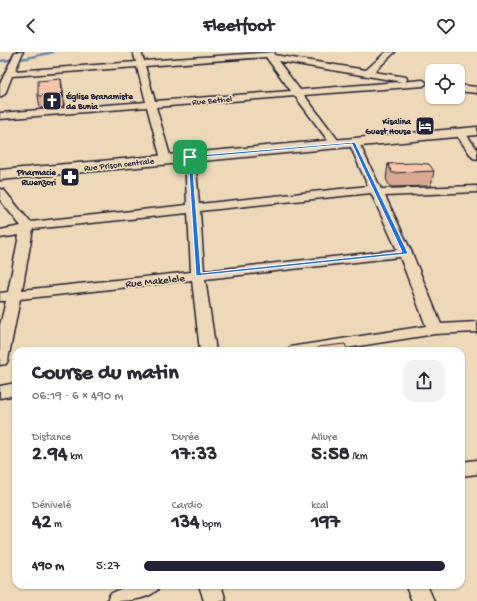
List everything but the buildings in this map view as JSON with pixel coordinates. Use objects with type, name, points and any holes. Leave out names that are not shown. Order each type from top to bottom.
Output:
[{"type":"street","points":[[137,52],[166,159]]},
{"type":"street","points":[[369,72],[391,52]]},
{"type":"street","points":[[269,54],[336,144]]},
{"type":"street","points":[[5,78],[269,54],[425,82]]},
{"type":"street","points":[[0,94],[5,78],[16,57]]},
{"type":"street","name":"Rue Bethel","points":[[0,116],[425,83]]},
{"type":"street","points":[[465,89],[477,90]]},
{"type":"street","name":"Rue Prison centrale","points":[[0,175],[477,131]]},
{"type":"street","points":[[459,132],[477,156]]},
{"type":"street","points":[[354,142],[405,253],[434,329]]},
{"type":"street","points":[[190,157],[198,275],[207,347]]},
{"type":"street","points":[[0,234],[27,228],[193,207],[376,191],[477,190]]},
{"type":"street","points":[[0,192],[27,228],[0,360]]},
{"type":"street","name":"Rue Makelele","points":[[0,297],[405,253]]},
{"type":"street","points":[[321,347],[434,329],[477,327]]},
{"type":"street","points":[[0,392],[12,390]]},
{"type":"street","points":[[465,468],[477,467]]},
{"type":"street","points":[[118,601],[142,589]]},
{"type":"street","points":[[211,589],[215,601]]},
{"type":"street","points":[[418,589],[423,601]]},
{"type":"waterway","points":[[0,61],[27,58],[53,52]]},
{"type":"place","name":"Église Branamiste de Bunia","points":[[52,101]]},
{"type":"place","name":"Kisalina Guest House","points":[[425,126]]},
{"type":"place","name":"Pharmacie Rwenzori","points":[[70,177]]},
{"type":"route","points":[[354,142],[405,253],[198,275],[190,157],[354,142]]}]
